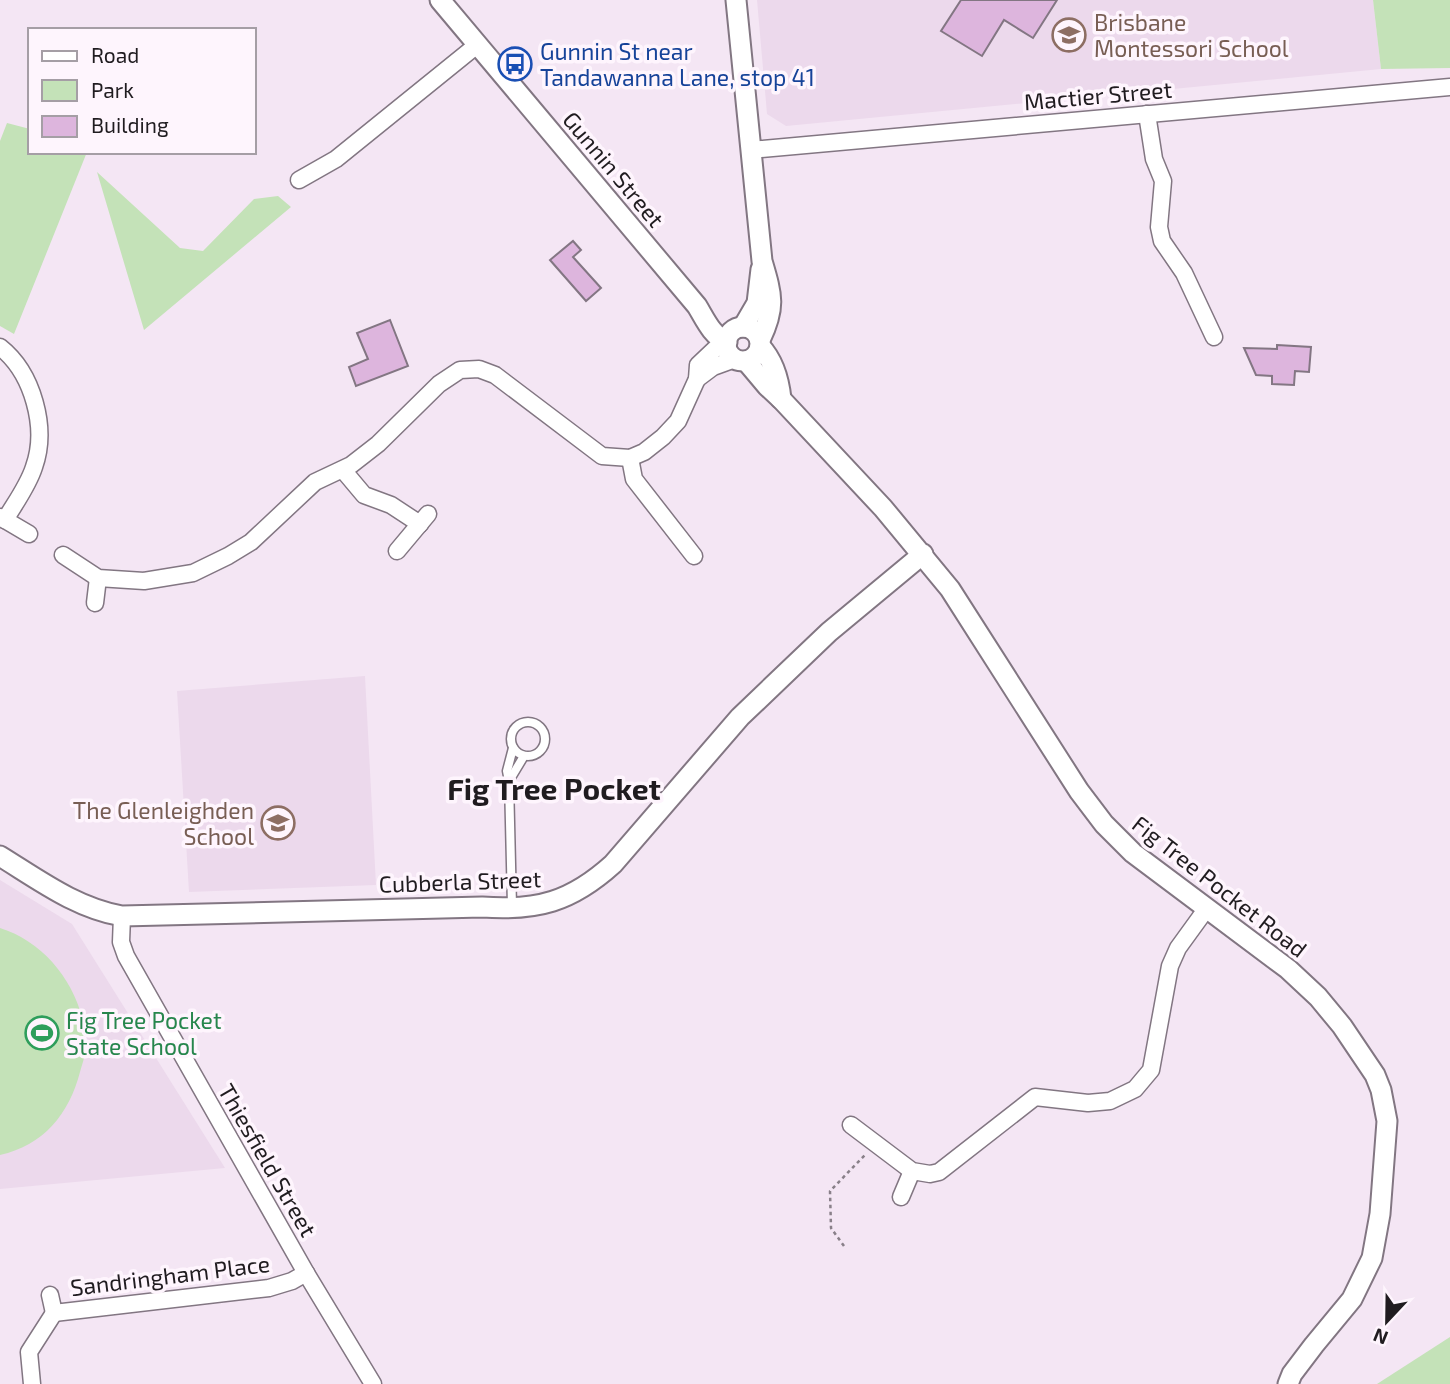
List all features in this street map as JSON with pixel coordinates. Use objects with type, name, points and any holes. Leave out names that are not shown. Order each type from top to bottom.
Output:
[{"type":"street","name":"Gunnin Street","points":[[440,0],[697,306],[736,344]]},
{"type":"street","points":[[736,0],[762,261],[772,293],[770,315],[760,343]]},
{"type":"street","points":[[299,180],[336,159],[477,45]]},
{"type":"street","name":"Mactier Street","points":[[750,150],[1450,87]]},
{"type":"street","points":[[1147,114],[1154,159],[1163,181],[1159,227],[1162,241],[1184,273],[1214,337]]},
{"type":"street","points":[[63,555],[98,578],[144,582],[193,573],[251,542],[315,482],[343,470],[378,444],[439,384],[460,370],[479,369],[495,375],[602,456],[630,458],[645,452],[678,421],[697,379],[736,344],[757,303],[762,261]]},
{"type":"street","name":"Fig Tree Pocket Road","points":[[781,399],[779,382],[769,355],[754,331],[736,344],[767,386],[883,508],[950,589],[1079,790],[1104,824],[1133,853],[1288,969],[1318,997],[1342,1026],[1375,1075],[1387,1121],[1380,1214],[1371,1258],[1352,1300],[1314,1345],[1292,1374],[1288,1384]]},
{"type":"street","points":[[0,347],[14,362],[31,391],[36,407],[38,432],[35,465],[3,519],[29,534]]},
{"type":"street","points":[[630,458],[634,478],[694,556]]},
{"type":"street","points":[[343,470],[364,495],[424,519],[397,551]]},
{"type":"street","name":"Cubberla Street","points":[[0,856],[71,900],[98,912],[122,916],[469,907],[512,909],[549,904],[575,892],[613,864],[740,717],[829,632],[923,554]]},
{"type":"street","points":[[95,603],[98,578]]},
{"type":"street","points":[[851,1125],[912,1171],[930,1174],[939,1172],[1035,1097],[1088,1103],[1110,1101],[1135,1089],[1151,1070],[1170,966],[1178,948],[1207,908]]},
{"type":"street","name":"Thiesfield Street","points":[[122,916],[121,942],[126,956],[306,1273],[373,1384]]},
{"type":"street","points":[[901,1198],[912,1171]]},
{"type":"street","name":"Sandringham Place","points":[[50,1295],[54,1313],[269,1288],[306,1273]]},
{"type":"street","points":[[32,1384],[29,1352],[54,1313]]},
{"type":"lane","points":[[512,909],[509,781],[506,772],[513,748],[511,737],[516,727],[527,722],[538,725],[544,735],[543,746],[536,754],[524,756],[513,748]]},
{"type":"lane","points":[[509,781],[524,756]]},
{"type":"path","points":[[844,1246],[831,1228],[830,1191],[871,1141]]},
{"type":"shaded area","name":"Brisbane Montessori School","points":[[757,0],[1373,0],[1381,69],[786,126],[767,114]]},
{"type":"shaded area","name":"The Glenleighden School","points":[[365,676],[376,885],[189,892],[177,691]]},
{"type":"shaded area","name":"Fig Tree Pocket State School","points":[[0,880],[72,924],[225,1168],[0,1189]]},
{"type":"green space","points":[[1373,0],[1450,0],[1450,68],[1381,69]]},
{"type":"green space","points":[[7,123],[28,128],[28,154],[86,154],[14,334],[0,326],[0,141]]},
{"type":"green space","points":[[97,172],[180,248],[203,251],[254,199],[278,196],[291,207],[144,330]]},
{"type":"green space","name":"Fig Tree Pocket State School","points":[[0,928],[33,945],[60,971],[78,1004],[86,1044],[75,1087],[52,1126],[30,1144],[0,1155]]},
{"type":"green space","points":[[1450,1337],[1450,1384],[1377,1384]]},
{"type":"building","points":[[961,0],[1057,0],[1033,38],[1004,20],[982,56],[941,31]]},
{"type":"building","points":[[573,241],[581,250],[573,257],[601,288],[586,301],[550,260]]},
{"type":"building","points":[[390,320],[408,366],[356,386],[349,367],[368,359],[357,333]]},
{"type":"building","points":[[1277,345],[1311,347],[1309,372],[1295,371],[1294,385],[1272,384],[1272,376],[1256,375],[1244,348],[1277,349]]},
{"type":"place","name":"Brisbane Montessori School","points":[[1069,35]]},
{"type":"place","name":"Gunnin St near Tandawanna Lane, stop 41","points":[[515,64]]},
{"type":"place","name":"The Glenleighden School","points":[[278,823]]},
{"type":"place","name":"Fig Tree Pocket State School","points":[[42,1033]]},
{"type":"district","name":"Fig Tree Pocket","points":[[554,788]]}]
